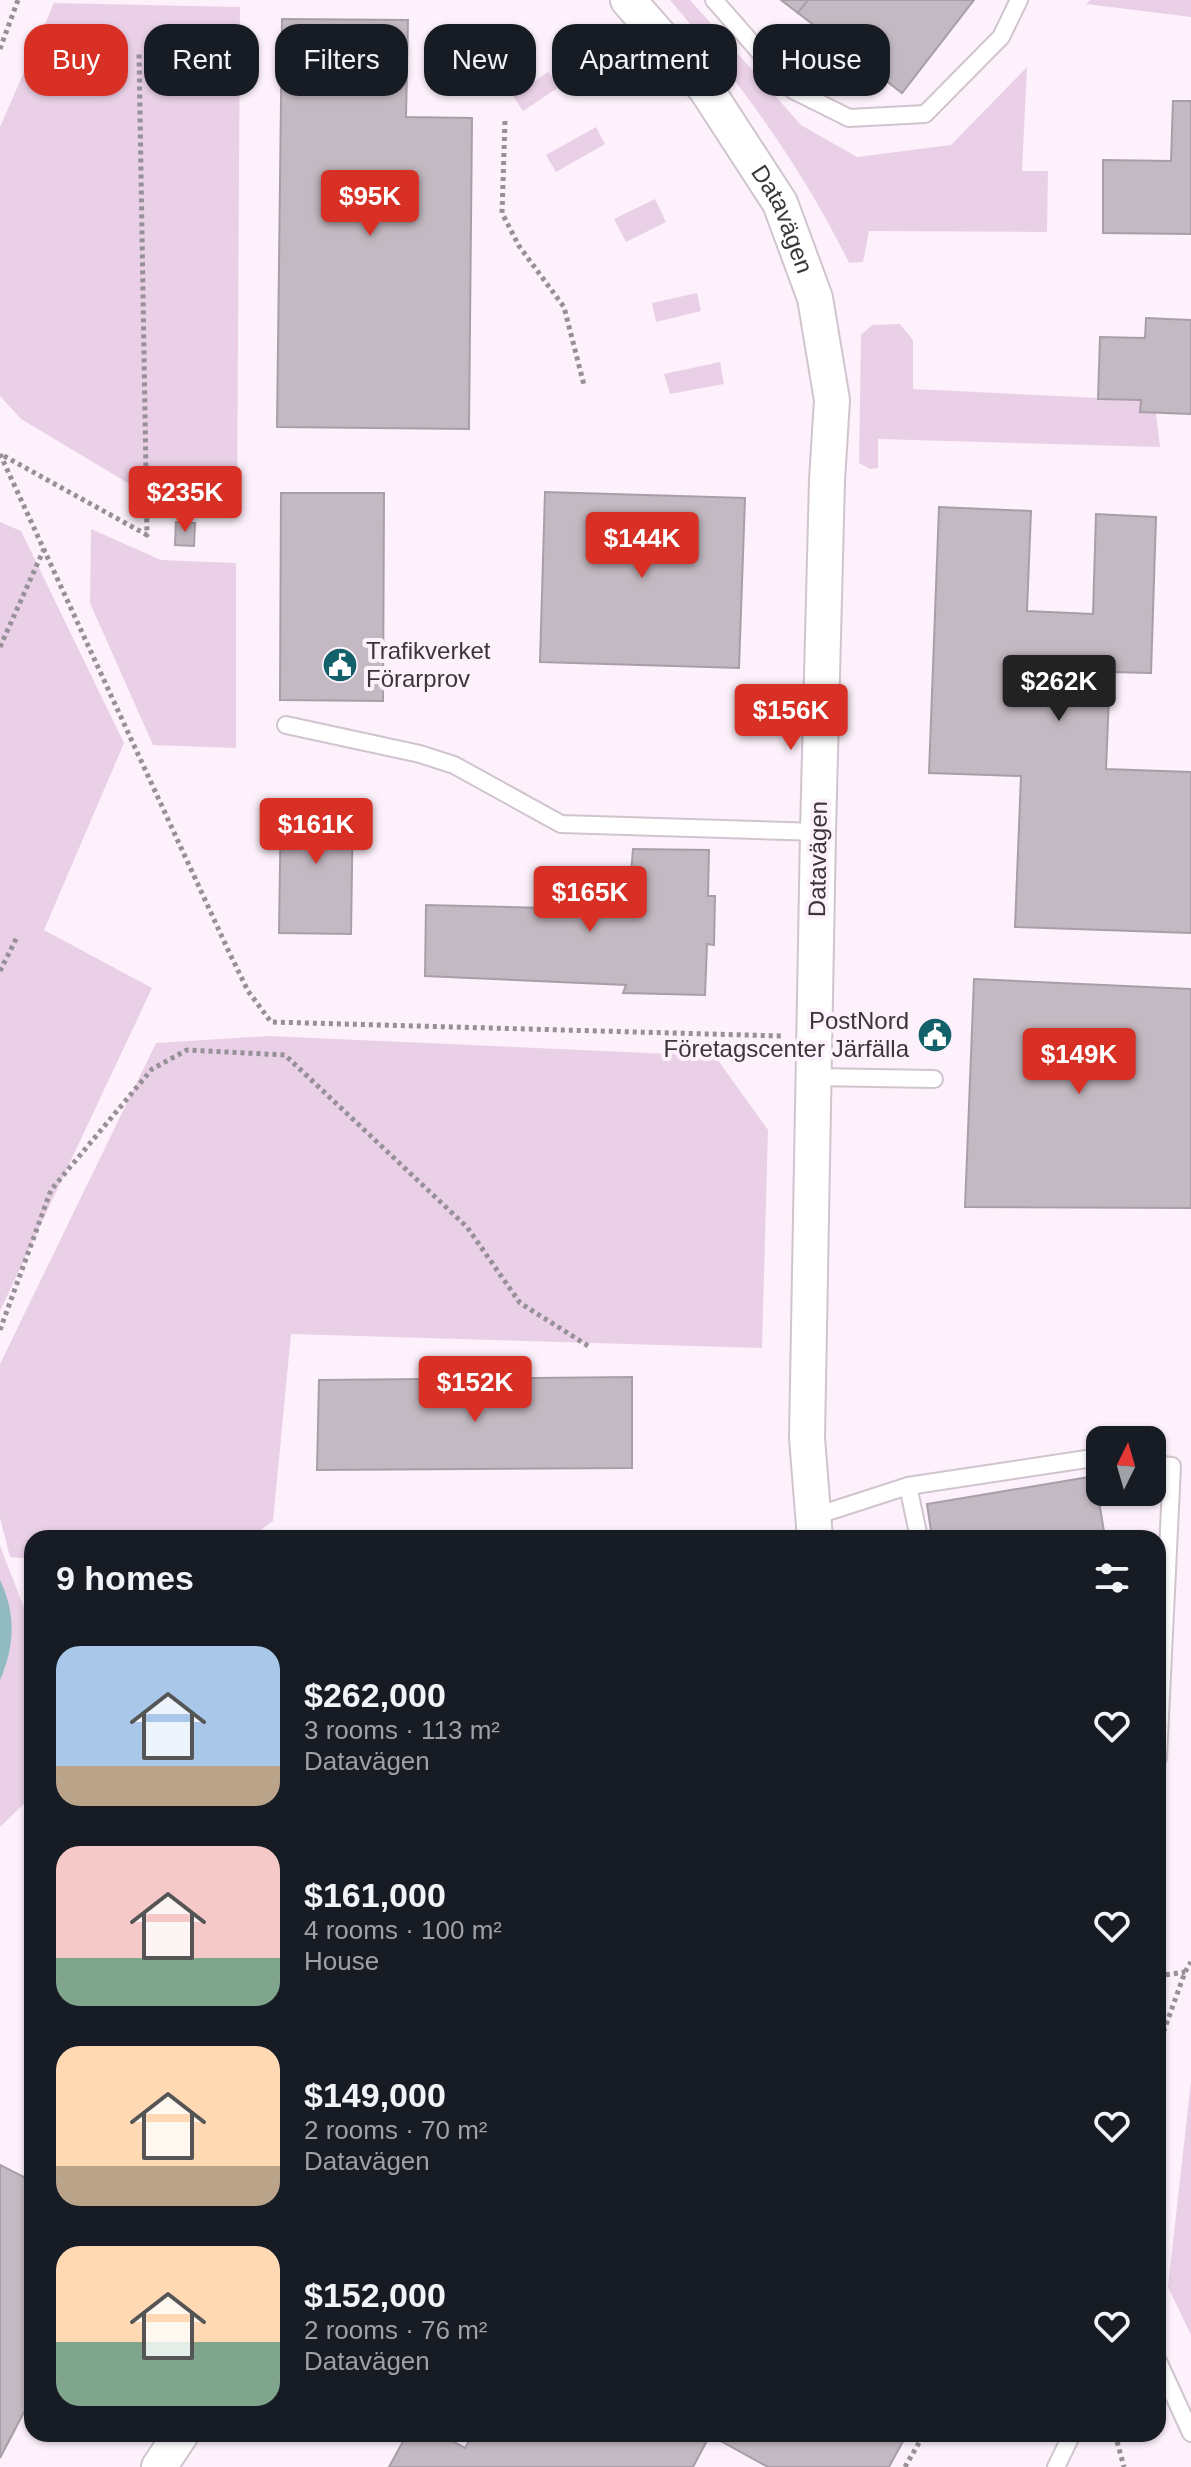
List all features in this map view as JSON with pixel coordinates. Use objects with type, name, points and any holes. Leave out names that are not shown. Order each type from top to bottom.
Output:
[{"type":"street","name":"Datavägen","points":[[628,0],[706,89],[780,203],[815,298],[832,400],[827,480],[818,832],[807,1438],[814,1527]]},
{"type":"street","points":[[159,2467],[176,2442]]},
{"type":"lane","points":[[714,0],[793,90],[849,118],[925,114],[1001,37],[1019,0]]},
{"type":"lane","points":[[286,725],[420,754],[454,765],[561,824],[818,832]]},
{"type":"lane","points":[[814,1077],[934,1079]]},
{"type":"lane","points":[[814,1527],[908,1486],[1086,1459]]},
{"type":"lane","points":[[1166,1465],[1172,1466],[1166,1591]]},
{"type":"lane","points":[[908,1486],[917,1530]]},
{"type":"lane","points":[[1166,2378],[1191,2433]]},
{"type":"lane","points":[[1056,2467],[1068,2442]]},
{"type":"path","points":[[0,49],[18,0]]},
{"type":"path","points":[[1,455],[147,535],[139,52]]},
{"type":"path","points":[[505,121],[502,213],[519,246],[564,307],[584,385]]},
{"type":"path","points":[[1,455],[229,952],[248,991],[271,1022],[815,1037]]},
{"type":"path","points":[[0,647],[45,548]]},
{"type":"path","points":[[0,971],[17,937]]},
{"type":"path","points":[[0,1330],[51,1190],[152,1069],[187,1050],[285,1055],[467,1227],[520,1303],[590,1347]]},
{"type":"path","points":[[1166,2025],[1191,1962]]},
{"type":"path","points":[[1166,1975],[1185,1972]]},
{"type":"path","points":[[905,2467],[919,2442]]},
{"type":"path","points":[[1117,2442],[1124,2467]]},
{"type":"shaded area","points":[[670,0],[690,0],[711,24],[690,24]]},
{"type":"shaded area","points":[[1090,0],[1191,0],[1191,17],[1086,4]]},
{"type":"shaded area","points":[[54,3],[240,7],[240,24],[144,24],[144,96],[239,96],[237,508],[158,501],[21,419],[0,396],[0,127],[24,72],[24,96],[128,96],[128,24],[45,24]]},
{"type":"shaded area","points":[[737,53],[753,71],[753,96],[775,96],[801,125],[857,157],[951,145],[1027,67],[1022,171],[1048,171],[1047,232],[869,231],[863,262],[849,263],[811,193],[737,84]]},
{"type":"shaded area","points":[[548,72],[552,77],[552,92],[523,111],[513,96],[536,96],[536,80]]},
{"type":"shaded area","points":[[596,127],[605,144],[556,172],[546,155]]},
{"type":"shaded area","points":[[655,199],[666,222],[626,242],[614,219]]},
{"type":"shaded area","points":[[697,293],[701,311],[656,322],[652,303]]},
{"type":"shaded area","points":[[900,324],[913,340],[913,389],[1141,400],[1140,412],[1156,413],[1160,447],[878,439],[878,468],[870,469],[859,463],[861,335],[872,325]]},
{"type":"shaded area","points":[[720,362],[724,384],[670,394],[664,374]]},
{"type":"shaded area","points":[[0,522],[21,531],[124,743],[44,930],[152,988],[0,1311]]},
{"type":"shaded area","points":[[91,529],[161,560],[236,563],[236,748],[153,745],[90,603]]},
{"type":"shaded area","points":[[269,1036],[715,1056],[768,1130],[762,1348],[291,1334],[273,1521],[261,1530],[24,1530],[24,1558],[10,1557],[0,1518],[0,1364],[156,1043]]},
{"type":"shaded area","points":[[0,1546],[24,1608],[24,1804],[0,1827]]},
{"type":"shaded area","points":[[1191,2081],[1191,2335],[1168,2287]]},
{"type":"water","points":[[0,1580],[9,1605],[12,1630],[9,1654],[0,1680]]},
{"type":"building","points":[[781,0],[808,0],[798,13]]},
{"type":"building","points":[[808,0],[974,0],[902,93],[890,84],[890,24],[812,24],[798,13]]},
{"type":"building","points":[[282,19],[408,20],[408,24],[282,24]]},
{"type":"building","points":[[281,96],[406,96],[406,117],[472,118],[469,429],[277,427]]},
{"type":"building","points":[[1173,101],[1191,101],[1191,234],[1103,233],[1103,160],[1171,161]]},
{"type":"building","points":[[1146,318],[1191,320],[1191,414],[1140,412],[1141,400],[1098,399],[1100,337],[1145,338]]},
{"type":"building","points":[[545,492],[745,498],[739,668],[540,662]]},
{"type":"building","points":[[281,493],[384,493],[383,701],[280,700]]},
{"type":"building","points":[[939,507],[1031,511],[1027,611],[1093,614],[1096,514],[1156,517],[1151,673],[1110,672],[1106,769],[1191,772],[1191,933],[1015,927],[1021,776],[929,773]]},
{"type":"building","points":[[176,522],[195,523],[194,546],[175,545]]},
{"type":"building","points":[[281,799],[353,800],[351,934],[279,933]]},
{"type":"building","points":[[633,849],[709,850],[708,896],[715,896],[714,945],[707,944],[705,995],[623,993],[626,985],[425,976],[426,905],[628,910]]},
{"type":"building","points":[[974,979],[1191,989],[1191,1208],[965,1207]]},
{"type":"building","points":[[632,1377],[632,1468],[317,1470],[319,1380]]},
{"type":"building","points":[[1086,1478],[1086,1506],[1100,1506],[1104,1530],[931,1530],[927,1504]]},
{"type":"building","points":[[0,2165],[24,2177],[24,2412],[0,2458]]},
{"type":"building","points":[[403,2442],[454,2442],[465,2448],[468,2442],[706,2442],[693,2467],[389,2467]]},
{"type":"building","points":[[723,2442],[903,2442],[889,2467],[768,2467]]},
{"type":"place","name":"Trafikverket Förarprov","points":[[340,665]]},
{"type":"place","name":"PostNord Företagscenter Järfälla","points":[[935,1035]]}]
